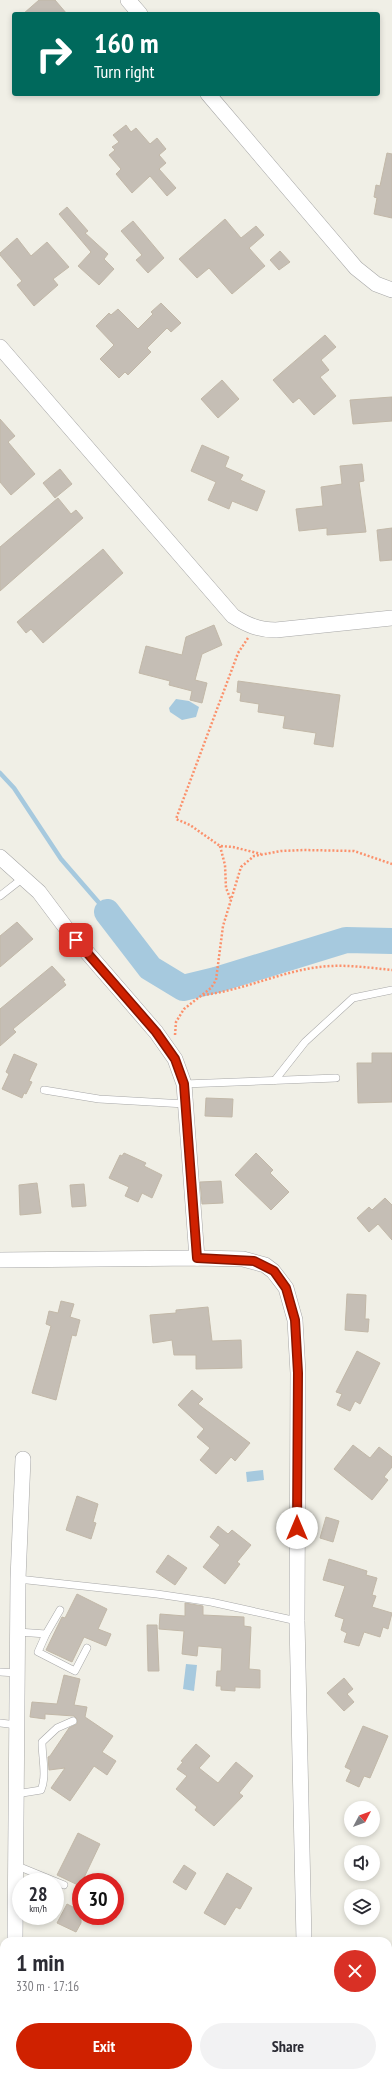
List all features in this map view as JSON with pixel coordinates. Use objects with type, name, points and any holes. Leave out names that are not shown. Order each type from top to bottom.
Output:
[{"type":"street","points":[[128,0],[138,12]]},
{"type":"street","points":[[210,96],[356,268],[376,284],[392,290]]},
{"type":"street","points":[[0,347],[233,616],[255,628],[276,630],[392,618]]},
{"type":"street","points":[[0,857],[39,892],[66,928],[156,1032],[175,1059],[184,1084],[197,1258]]},
{"type":"street","points":[[0,1260],[243,1259],[265,1265],[280,1278],[290,1298],[295,1320],[298,1373],[297,1621],[304,1937]]},
{"type":"street","points":[[15,1937],[18,1579],[23,1459]]},
{"type":"lane","points":[[0,896],[23,878]]},
{"type":"lane","points":[[275,1080],[305,1042],[353,998],[392,990]]},
{"type":"lane","points":[[184,1084],[336,1078]]},
{"type":"lane","points":[[44,1090],[100,1099],[185,1104]]},
{"type":"lane","points":[[18,1579],[157,1594],[211,1602],[297,1621]]},
{"type":"lane","points":[[60,1610],[46,1634],[38,1652],[75,1671],[87,1648]]},
{"type":"lane","points":[[18,1632],[46,1634]]},
{"type":"lane","points":[[0,1672],[17,1673]]},
{"type":"lane","points":[[16,1794],[41,1790],[45,1782],[42,1760],[42,1742],[57,1728],[72,1721]]},
{"type":"lane","points":[[0,1723],[16,1725]]},
{"type":"lane","points":[[15,1865],[35,1873]]},
{"type":"path","points":[[255,628],[238,653],[176,819],[190,825],[220,846],[232,847],[261,854]]},
{"type":"path","points":[[220,846],[225,865],[226,888],[231,900]]},
{"type":"path","points":[[175,1037],[176,1022],[184,1009],[211,988],[216,980],[223,926],[241,867],[254,856],[261,854],[323,849],[354,851],[392,864]]},
{"type":"path","points":[[203,995],[227,992],[278,976],[331,966],[392,970]]},
{"type":"water","points":[[176,699],[189,701],[199,707],[196,717],[182,720],[170,712],[169,708]]},
{"type":"water","points":[[263,1470],[264,1480],[247,1482],[246,1472]]},
{"type":"water","points":[[186,1664],[197,1665],[194,1691],[183,1689]]},
{"type":"building","points":[[39,0],[55,0],[65,12],[25,12]]},
{"type":"building","points":[[126,125],[131,132],[136,128],[150,144],[157,138],[166,149],[159,155],[166,163],[159,169],[176,188],[167,196],[150,176],[132,193],[116,174],[121,169],[109,155],[115,150],[112,147],[119,142],[113,135]]},
{"type":"building","points":[[387,153],[392,154],[392,218],[374,214],[377,198],[374,197],[376,185],[380,186]]},
{"type":"building","points":[[67,207],[88,231],[85,233],[108,254],[104,259],[114,269],[99,285],[78,266],[91,252],[59,214]]},
{"type":"building","points":[[225,219],[241,238],[256,226],[264,235],[249,248],[265,266],[232,294],[209,268],[197,278],[179,259]]},
{"type":"building","points":[[133,221],[164,258],[148,273],[136,260],[142,255],[121,231]]},
{"type":"building","points":[[17,238],[31,256],[47,242],[69,267],[53,279],[58,285],[34,306],[17,285],[22,281],[0,255],[0,253]]},
{"type":"building","points":[[280,251],[290,262],[279,270],[270,260]]},
{"type":"building","points":[[161,303],[181,323],[171,332],[167,328],[147,348],[151,352],[128,375],[125,372],[119,378],[100,359],[114,345],[96,326],[109,313],[111,315],[118,309],[138,329],[153,314],[151,312]]},
{"type":"building","points":[[325,335],[336,347],[321,360],[329,370],[320,377],[336,396],[314,415],[299,398],[293,403],[273,380]]},
{"type":"building","points":[[222,380],[239,399],[218,418],[201,399]]},
{"type":"building","points":[[392,397],[392,421],[353,424],[350,400]]},
{"type":"building","points":[[0,419],[15,436],[8,442],[35,474],[11,495],[0,482]]},
{"type":"building","points":[[202,445],[229,457],[225,467],[243,475],[240,480],[265,491],[257,511],[232,501],[229,509],[208,500],[216,482],[191,471]]},
{"type":"building","points":[[362,464],[364,481],[359,482],[366,532],[327,535],[327,528],[299,531],[296,509],[323,506],[321,487],[342,484],[340,466]]},
{"type":"building","points":[[60,469],[72,484],[55,498],[43,483]]},
{"type":"building","points":[[58,498],[71,514],[76,510],[83,518],[0,591],[0,547]]},
{"type":"building","points":[[392,528],[392,560],[380,561],[377,530]]},
{"type":"building","points":[[103,549],[123,573],[43,643],[31,629],[26,633],[17,622]]},
{"type":"building","points":[[214,625],[222,645],[202,654],[195,680],[207,683],[202,703],[190,700],[192,691],[169,685],[170,681],[139,673],[146,646],[182,655],[186,637]]},
{"type":"building","points":[[238,681],[340,695],[333,747],[314,744],[316,733],[283,728],[285,716],[258,712],[259,704],[240,701],[241,693],[237,692]]},
{"type":"building","points":[[17,922],[33,939],[0,967],[0,936]]},
{"type":"building","points":[[52,966],[65,980],[63,981],[66,985],[13,1029],[16,1032],[0,1046],[0,1009]]},
{"type":"building","points":[[372,1053],[392,1053],[392,1102],[358,1103],[357,1063],[372,1063]]},
{"type":"building","points":[[14,1054],[37,1064],[29,1081],[32,1082],[26,1094],[24,1093],[22,1098],[2,1089],[9,1074],[6,1072]]},
{"type":"building","points":[[206,1098],[233,1099],[232,1117],[205,1116]]},
{"type":"building","points":[[124,1153],[146,1163],[144,1166],[162,1175],[152,1198],[142,1193],[138,1202],[125,1196],[129,1187],[109,1178],[120,1155],[122,1156]]},
{"type":"building","points":[[256,1153],[273,1170],[270,1173],[289,1192],[271,1210],[235,1175]]},
{"type":"building","points":[[221,1181],[223,1203],[202,1204],[200,1182]]},
{"type":"building","points":[[37,1183],[41,1213],[20,1215],[19,1185]]},
{"type":"building","points":[[84,1184],[86,1206],[72,1207],[70,1185]]},
{"type":"building","points":[[385,1198],[392,1205],[392,1240],[378,1224],[369,1232],[357,1218],[369,1207],[372,1210]]},
{"type":"building","points":[[347,1294],[366,1295],[365,1319],[369,1319],[368,1332],[345,1330]]},
{"type":"building","points":[[61,1301],[74,1304],[70,1317],[80,1320],[76,1336],[72,1335],[56,1400],[32,1393],[51,1326],[46,1324],[49,1311],[58,1313]]},
{"type":"building","points":[[208,1307],[212,1341],[241,1340],[242,1368],[196,1369],[196,1355],[174,1355],[172,1340],[153,1343],[150,1315],[176,1313],[176,1310]]},
{"type":"building","points":[[357,1351],[380,1363],[360,1404],[355,1401],[350,1411],[337,1405],[342,1394],[336,1392]]},
{"type":"building","points":[[192,1390],[203,1399],[198,1404],[250,1443],[235,1461],[231,1457],[216,1474],[200,1460],[210,1448],[197,1437],[204,1429],[178,1405]]},
{"type":"building","points":[[353,1445],[370,1458],[379,1447],[392,1457],[392,1467],[384,1477],[388,1480],[372,1500],[334,1469]]},
{"type":"building","points":[[77,1496],[98,1504],[93,1522],[96,1523],[91,1539],[66,1530]]},
{"type":"building","points":[[326,1517],[339,1521],[333,1542],[320,1538]]},
{"type":"building","points":[[218,1526],[228,1534],[232,1530],[251,1545],[237,1562],[240,1564],[225,1584],[203,1567],[220,1545],[210,1537]]},
{"type":"building","points":[[168,1555],[187,1568],[175,1585],[156,1572]]},
{"type":"building","points":[[329,1559],[367,1571],[366,1575],[377,1578],[372,1595],[376,1596],[372,1607],[392,1613],[388,1629],[383,1627],[380,1637],[364,1632],[359,1646],[344,1642],[347,1633],[341,1630],[344,1619],[335,1616],[345,1586],[323,1580]]},
{"type":"building","points":[[77,1594],[107,1609],[98,1629],[111,1634],[106,1646],[84,1637],[72,1662],[46,1650],[62,1617],[65,1618]]},
{"type":"building","points":[[185,1603],[203,1606],[203,1615],[244,1617],[244,1626],[251,1627],[249,1669],[260,1670],[260,1688],[235,1687],[235,1691],[221,1690],[221,1686],[216,1686],[217,1671],[221,1671],[222,1648],[198,1646],[197,1656],[182,1654],[184,1631],[159,1629],[160,1614],[185,1616]]},
{"type":"building","points":[[147,1625],[157,1625],[159,1671],[148,1671]]},
{"type":"building","points":[[64,1675],[80,1679],[74,1705],[87,1707],[85,1717],[113,1736],[102,1752],[116,1761],[107,1775],[94,1766],[70,1801],[51,1788],[65,1768],[49,1770],[48,1757],[69,1728],[77,1724],[77,1719],[74,1716],[45,1714],[45,1719],[30,1717],[32,1702],[57,1704]]},
{"type":"building","points":[[344,1678],[353,1689],[347,1694],[354,1702],[344,1711],[327,1693]]},
{"type":"building","points":[[363,1726],[388,1736],[370,1778],[364,1776],[359,1787],[346,1781],[351,1770],[345,1767]]},
{"type":"building","points":[[196,1744],[210,1756],[199,1768],[218,1783],[236,1762],[253,1776],[239,1793],[243,1796],[214,1826],[195,1810],[197,1807],[176,1789],[187,1776],[177,1769],[183,1762],[181,1761]]},
{"type":"building","points":[[78,1833],[100,1844],[86,1873],[72,1873],[72,1882],[64,1878],[64,1873],[58,1873]]},
{"type":"building","points":[[184,1865],[196,1873],[186,1890],[173,1882]]},
{"type":"building","points":[[227,1873],[252,1888],[240,1909],[236,1907],[225,1925],[204,1913]]},
{"type":"building","points":[[67,1904],[72,1906],[72,1925],[80,1925],[76,1932],[61,1925],[64,1925],[64,1910]]},
{"type":"waterway","points":[[0,773],[14,788],[61,859],[107,912]]},
{"type":"waterway","points":[[107,912],[150,968],[183,988],[216,980],[346,940],[392,941]]},
{"type":"route","points":[[76,940],[156,1032],[175,1059],[184,1084],[197,1258],[243,1259],[265,1265],[274,1271],[280,1278],[290,1298],[295,1320],[298,1373],[297,1528]]}]
